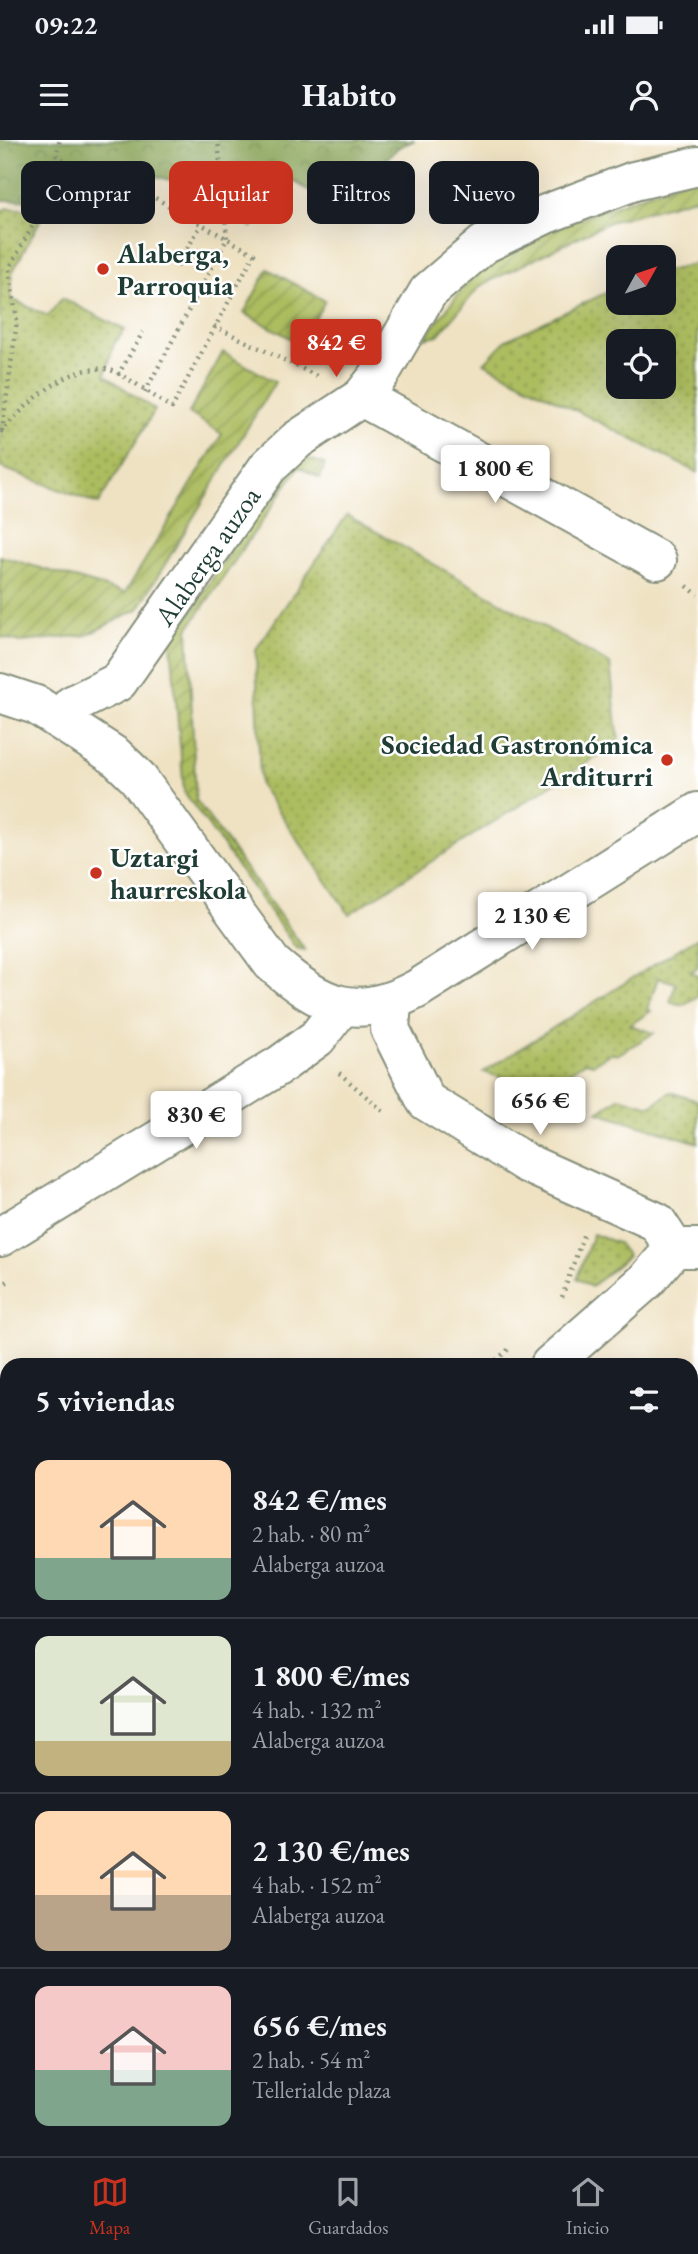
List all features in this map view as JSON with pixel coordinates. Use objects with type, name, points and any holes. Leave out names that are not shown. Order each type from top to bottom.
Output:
[{"type":"street","name":"Alaberga auzoa","points":[[60,720],[72,705],[118,681],[268,467],[297,440],[362,397],[380,374],[428,292],[484,244],[546,215],[634,181],[698,166]]},
{"type":"street","points":[[362,397],[657,560]]},
{"type":"street","points":[[0,694],[36,705],[115,756],[137,777],[272,963],[315,996],[341,1007],[367,1009],[392,1003],[698,812]]},
{"type":"street","points":[[392,1003],[390,1029],[426,1101],[526,1163],[657,1222],[686,1248],[558,1358]]},
{"type":"street","points":[[0,1237],[279,1065],[317,1038],[341,1007]]},
{"type":"path","points":[[60,140],[56,155],[64,161]]},
{"type":"path","points":[[145,392],[226,239],[218,140]]},
{"type":"path","points":[[1,433],[30,402],[77,372],[108,369],[172,408],[254,254],[155,198]]},
{"type":"path","points":[[1,433],[17,321],[9,269],[33,224]]},
{"type":"path","points":[[177,267],[201,225]]},
{"type":"path","points":[[214,326],[362,397]]},
{"type":"path","points":[[118,375],[143,332]]},
{"type":"path","points":[[328,1079],[338,1073],[393,1120]]},
{"type":"path","points":[[560,1303],[586,1228]]},
{"type":"green space","points":[[0,140],[415,140],[399,147],[384,161],[307,161],[307,190],[293,180],[293,161],[169,161],[169,180],[155,176],[155,161],[21,161],[21,200],[0,200]]},
{"type":"green space","points":[[698,175],[698,197],[609,222],[480,286],[438,335],[425,338],[491,251]]},
{"type":"green space","points":[[8,208],[21,209],[21,224],[38,224],[12,273],[11,299],[48,316],[62,298],[125,330],[114,344],[105,375],[155,410],[98,504],[0,467],[0,211]]},
{"type":"green space","points":[[698,263],[698,473],[484,363],[506,340],[606,293],[606,315],[676,315],[676,269]]},
{"type":"green space","points":[[268,269],[325,301],[301,344],[244,313]]},
{"type":"green space","points":[[223,352],[275,382],[138,609],[87,635],[21,642],[0,637],[0,556],[125,593],[222,434],[189,413]]},
{"type":"green space","points":[[303,457],[325,464],[320,478],[299,467],[188,629],[196,800],[305,950],[296,948],[184,792],[171,643],[287,463]]},
{"type":"green space","points":[[347,515],[610,664],[619,742],[349,914],[260,785],[256,649]]},
{"type":"green space","points":[[698,937],[698,967],[691,972],[698,975],[698,996],[683,1005],[670,1002],[676,983],[658,978],[647,1010],[651,1011],[630,1025],[654,1033],[617,1055],[611,1053],[593,1064],[585,1062],[542,1090],[483,1072]]},
{"type":"green space","points":[[670,1092],[698,1101],[698,1143],[598,1112],[620,1097],[651,1106]]},
{"type":"green space","points":[[593,1234],[618,1243],[628,1256],[591,1287],[577,1278]]},
{"type":"place","name":"Alaberga, Parroquia","points":[[103,269]]},
{"type":"place","name":"Sociedad Gastronómica Arditurri","points":[[667,760]]},
{"type":"place","name":"Uztargi haurreskola","points":[[96,873]]}]
